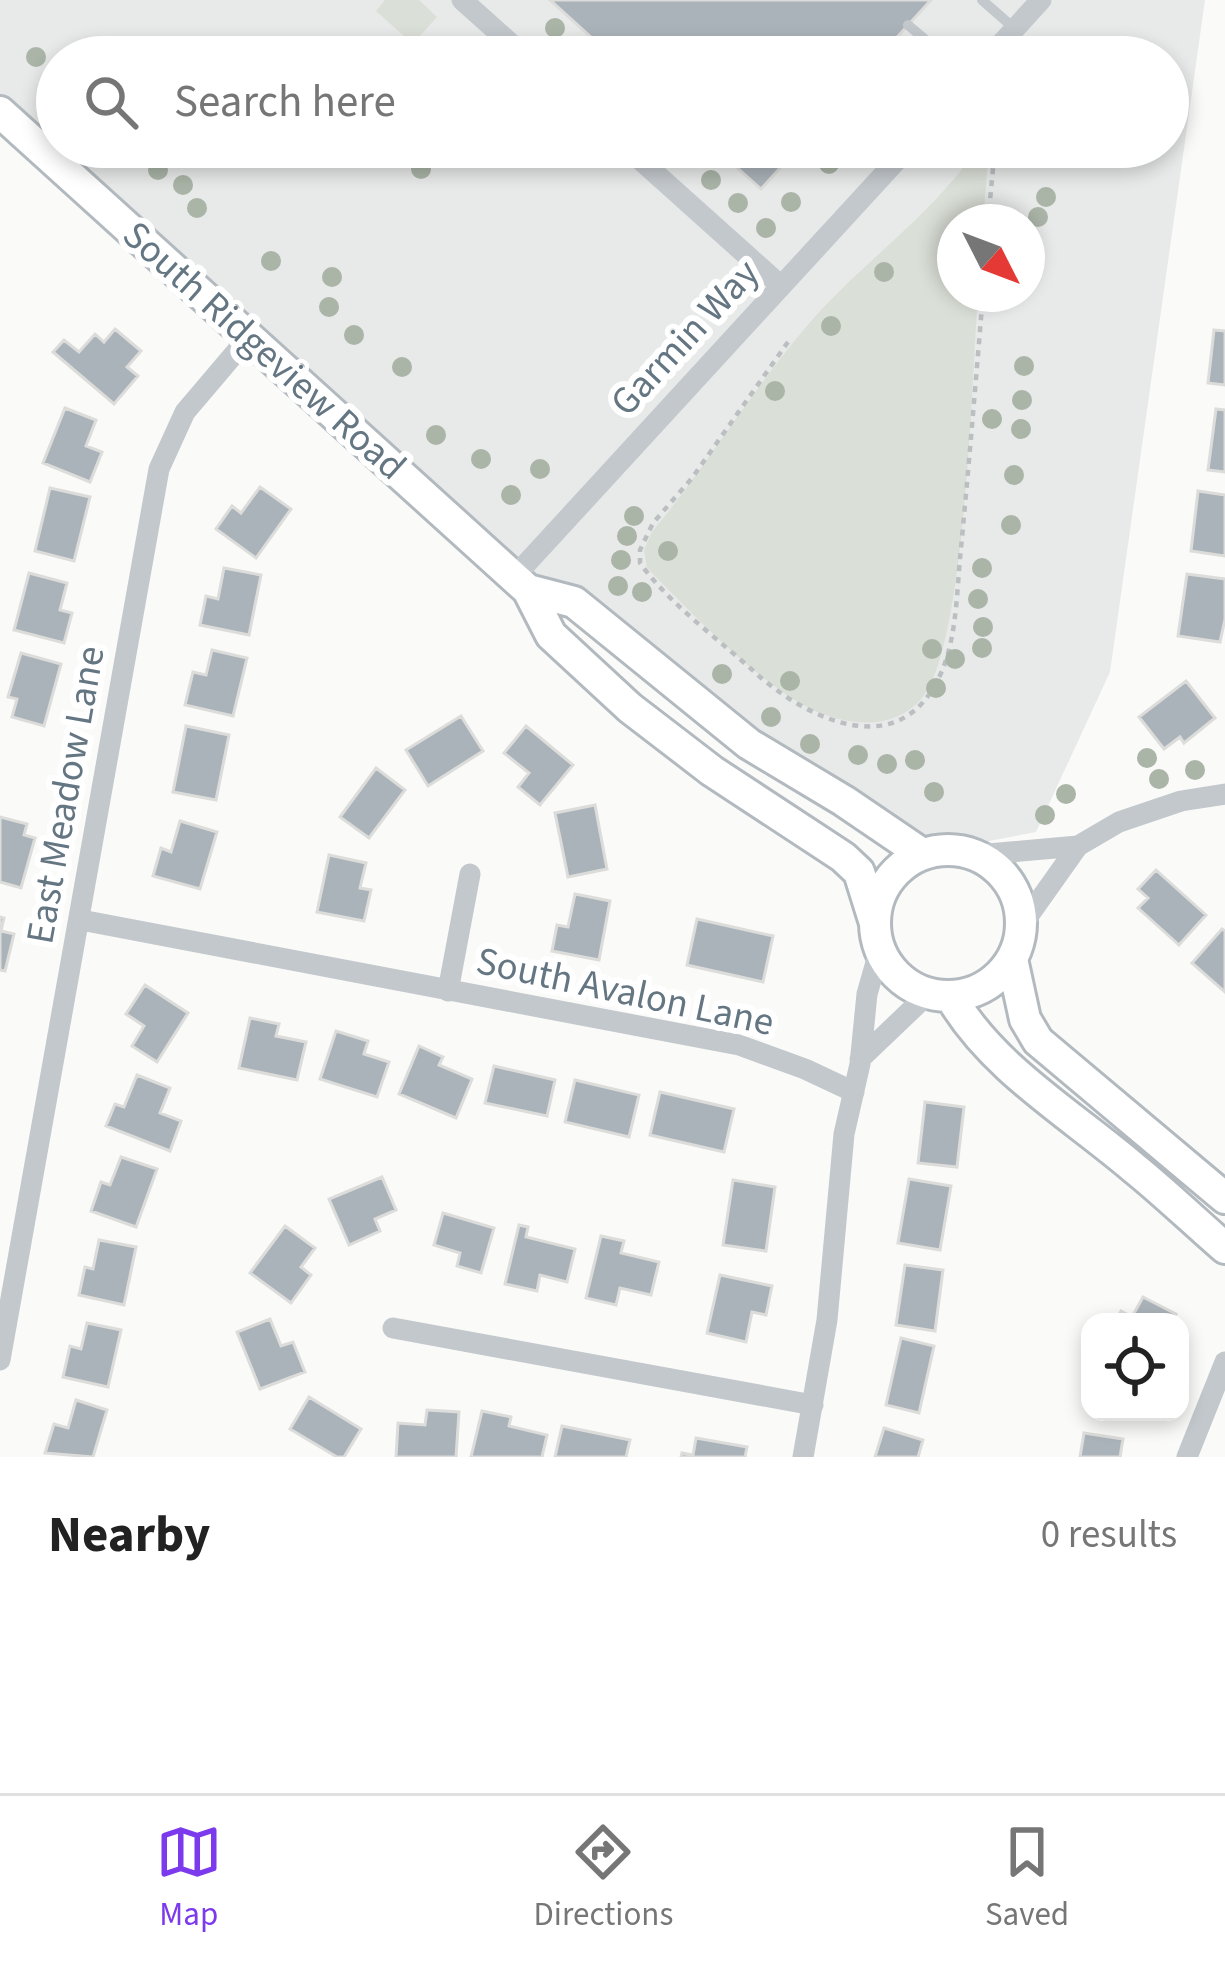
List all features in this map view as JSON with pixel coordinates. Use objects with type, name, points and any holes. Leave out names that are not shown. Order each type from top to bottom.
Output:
[{"type":"main road","name":"South Ridgeview Road","points":[[0,112],[36,145]]},
{"type":"main road","name":"South Ridgeview Road","points":[[61,168],[521,584],[550,635],[630,708],[712,771],[843,857],[859,872],[874,920]]},
{"type":"main road","name":"South Ridgeview Road","points":[[521,584],[574,602],[748,744],[922,854]]},
{"type":"main road","points":[[939,995],[975,992],[997,979],[1012,959],[1022,925],[1014,890],[1004,875],[977,856],[957,850],[922,854],[888,880],[874,920],[879,952],[894,974],[939,995],[1025,1080],[1136,1169],[1225,1249]]},
{"type":"main road","points":[[1012,959],[1021,1005],[1038,1041],[1225,1198]]},
{"type":"street","points":[[462,0],[502,36]]},
{"type":"street","points":[[1008,36],[1041,0]]},
{"type":"street","points":[[650,168],[782,286]]},
{"type":"street","name":"Garmin Way","points":[[521,584],[890,168]]},
{"type":"street","name":"East Meadow Lane","points":[[0,1360],[159,469],[185,412],[247,339]]},
{"type":"street","points":[[1022,925],[1078,846],[1119,822],[1181,801],[1225,794]]},
{"type":"street","points":[[977,856],[1078,846]]},
{"type":"street","name":"South Avalon Lane","points":[[448,992],[470,874]]},
{"type":"street","name":"South Avalon Lane","points":[[81,920],[739,1045],[854,1092]]},
{"type":"street","points":[[803,1457],[827,1320],[844,1134],[860,1059],[866,994],[879,952]]},
{"type":"street","points":[[860,1059],[939,995]]},
{"type":"street","points":[[393,1328],[813,1405]]},
{"type":"street","points":[[1187,1457],[1225,1362]]},
{"type":"lane","points":[[982,0],[1015,29]]},
{"type":"lane","points":[[908,25],[921,36]]},
{"type":"path","points":[[990,204],[993,168]]},
{"type":"path","points":[[788,342],[692,478],[653,523],[640,550],[640,563],[672,598],[792,702],[838,724],[887,724],[917,709],[930,694],[946,659],[982,312]]},
{"type":"shaded area","points":[[0,0],[1205,0],[1189,113],[1189,36],[36,36],[36,145],[0,112]]},
{"type":"shaded area","points":[[385,0],[419,0],[437,17],[420,36],[404,36],[376,11]]},
{"type":"shaded area","points":[[62,168],[1181,168],[1110,672],[1036,832],[922,854],[528,590]]},
{"type":"shaded area","points":[[962,168],[987,168],[984,204],[937,204],[937,312],[977,312],[964,506],[948,624],[937,669],[911,709],[885,721],[841,720],[792,698],[748,665],[647,568],[644,550],[652,532],[791,345],[833,297]]},
{"type":"building","points":[[550,0],[931,0],[898,36],[590,36]]},
{"type":"building","points":[[738,168],[780,168],[761,189]]},
{"type":"building","points":[[115,329],[141,351],[127,367],[138,376],[114,404],[53,352],[64,340],[79,352],[95,334],[104,342]]},
{"type":"building","points":[[1214,330],[1225,331],[1225,385],[1208,383]]},
{"type":"building","points":[[65,408],[96,420],[86,446],[102,452],[90,482],[43,463]]},
{"type":"building","points":[[1216,409],[1225,410],[1225,472],[1208,470]]},
{"type":"building","points":[[260,487],[291,509],[256,558],[216,529],[232,506],[241,513]]},
{"type":"building","points":[[50,488],[90,497],[74,561],[35,551]]},
{"type":"building","points":[[1198,491],[1225,495],[1225,556],[1191,551]]},
{"type":"building","points":[[224,568],[261,575],[249,635],[200,625],[206,596],[218,599]]},
{"type":"building","points":[[29,573],[67,583],[60,610],[72,613],[64,643],[14,630]]},
{"type":"building","points":[[1187,574],[1225,579],[1220,642],[1178,636]]},
{"type":"building","points":[[212,650],[247,658],[233,716],[185,705],[193,672],[206,675]]},
{"type":"building","points":[[21,653],[61,664],[44,726],[12,717],[17,699],[8,697]]},
{"type":"building","points":[[1186,681],[1215,718],[1184,743],[1180,737],[1164,749],[1139,717]]},
{"type":"building","points":[[461,716],[483,751],[428,786],[406,750]]},
{"type":"building","points":[[186,726],[229,735],[216,800],[173,792]]},
{"type":"building","points":[[526,726],[573,765],[540,805],[518,787],[529,773],[504,753]]},
{"type":"building","points":[[376,768],[405,790],[369,838],[340,817]]},
{"type":"building","points":[[595,805],[607,869],[568,877],[555,813]]},
{"type":"building","points":[[0,817],[27,824],[24,835],[35,838],[21,888],[0,882]]},
{"type":"building","points":[[180,821],[217,832],[200,889],[153,876],[161,848],[171,852]]},
{"type":"building","points":[[329,855],[366,863],[360,888],[371,890],[364,921],[317,912]]},
{"type":"building","points":[[1156,870],[1206,915],[1179,945],[1138,908],[1148,898],[1138,889]]},
{"type":"building","points":[[575,894],[610,901],[599,960],[552,951],[557,925],[568,927]]},
{"type":"building","points":[[0,917],[4,918],[1,931],[14,934],[5,971],[0,970]]},
{"type":"building","points":[[697,919],[773,936],[763,982],[687,965]]},
{"type":"building","points":[[1225,931],[1225,992],[1192,963]]},
{"type":"building","points":[[145,985],[188,1013],[157,1062],[132,1046],[144,1026],[126,1014]]},
{"type":"building","points":[[250,1018],[279,1024],[276,1036],[306,1042],[297,1080],[239,1068]]},
{"type":"building","points":[[336,1031],[368,1041],[364,1054],[389,1062],[377,1097],[320,1079]]},
{"type":"building","points":[[419,1046],[443,1057],[439,1065],[472,1079],[456,1118],[399,1094]]},
{"type":"building","points":[[494,1066],[555,1080],[547,1116],[485,1103]]},
{"type":"building","points":[[137,1075],[170,1088],[160,1113],[181,1121],[170,1151],[106,1126],[115,1104],[124,1107]]},
{"type":"building","points":[[575,1080],[639,1095],[629,1137],[565,1122]]},
{"type":"building","points":[[660,1092],[734,1109],[724,1152],[650,1135]]},
{"type":"building","points":[[925,1102],[964,1107],[957,1167],[918,1163]]},
{"type":"building","points":[[121,1157],[157,1169],[136,1227],[91,1211],[101,1182],[110,1185]]},
{"type":"building","points":[[382,1177],[396,1210],[375,1219],[380,1231],[349,1245],[329,1199]]},
{"type":"building","points":[[909,1179],[951,1186],[940,1250],[898,1243]]},
{"type":"building","points":[[733,1180],[775,1187],[766,1251],[723,1245]]},
{"type":"building","points":[[443,1213],[494,1228],[481,1273],[457,1266],[460,1253],[434,1245]]},
{"type":"building","points":[[519,1225],[528,1227],[526,1237],[575,1249],[567,1282],[540,1275],[537,1291],[505,1284]]},
{"type":"building","points":[[285,1226],[315,1248],[301,1267],[311,1275],[291,1303],[250,1273]]},
{"type":"building","points":[[601,1236],[624,1241],[621,1253],[659,1262],[651,1295],[620,1288],[616,1305],[586,1298]]},
{"type":"building","points":[[99,1240],[136,1247],[124,1305],[79,1295],[85,1267],[93,1269]]},
{"type":"building","points":[[905,1265],[943,1270],[935,1331],[896,1325]]},
{"type":"building","points":[[720,1275],[772,1286],[766,1315],[752,1312],[746,1342],[707,1333]]},
{"type":"building","points":[[1143,1297],[1174,1313],[1134,1313]]},
{"type":"building","points":[[270,1319],[281,1346],[293,1342],[305,1372],[260,1389],[237,1332]]},
{"type":"building","points":[[87,1323],[121,1330],[108,1387],[63,1377],[70,1346],[81,1349]]},
{"type":"building","points":[[901,1338],[934,1346],[919,1413],[886,1405]]},
{"type":"building","points":[[309,1397],[361,1429],[344,1457],[290,1429]]},
{"type":"building","points":[[76,1400],[107,1410],[93,1457],[45,1453],[54,1424],[68,1428]]},
{"type":"building","points":[[427,1410],[459,1412],[456,1457],[396,1457],[398,1423],[425,1425]]},
{"type":"building","points":[[482,1411],[511,1417],[509,1426],[547,1435],[542,1457],[471,1457]]},
{"type":"building","points":[[562,1426],[630,1440],[626,1457],[555,1457]]},
{"type":"building","points":[[884,1428],[923,1440],[918,1457],[875,1457]]},
{"type":"building","points":[[1084,1433],[1123,1439],[1120,1457],[1080,1457]]},
{"type":"building","points":[[696,1438],[747,1447],[745,1457],[681,1457],[682,1453],[693,1455]]}]
